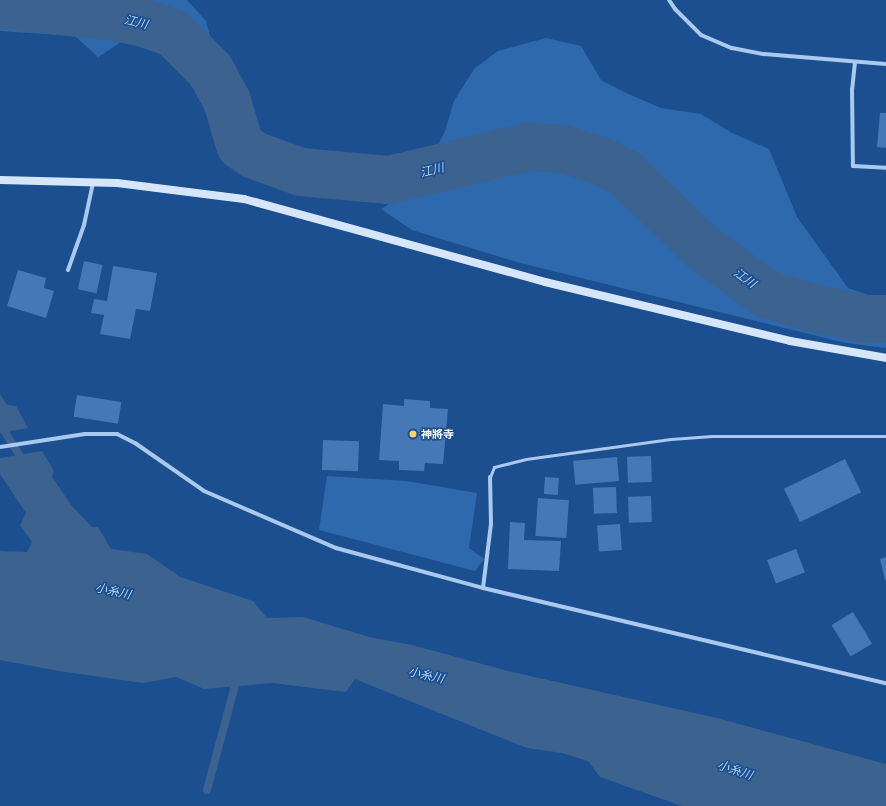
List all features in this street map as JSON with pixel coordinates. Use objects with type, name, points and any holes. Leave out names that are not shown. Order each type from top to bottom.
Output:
[{"type":"street","points":[[670,0],[675,9],[702,35],[732,48],[764,54],[886,64]]},
{"type":"street","points":[[855,62],[852,166],[886,168]]},
{"type":"street","points":[[0,180],[94,182],[244,199],[552,283],[790,341],[886,358]]},
{"type":"street","points":[[68,270],[84,226],[94,182]]},
{"type":"street","points":[[0,447],[85,434],[118,434],[135,443],[204,491],[336,548],[483,588],[886,683]]},
{"type":"street","points":[[483,588],[490,524],[490,477]]},
{"type":"lane","points":[[490,477],[494,466],[526,459],[671,439],[712,436],[886,436]]},
{"type":"shaded area","points":[[0,0],[187,0],[206,21],[210,36],[230,72],[240,108],[242,132],[225,133],[212,113],[203,88],[201,72],[154,35],[132,35],[98,57],[75,36],[0,31]]},
{"type":"shaded area","points":[[546,38],[581,46],[601,80],[624,92],[661,108],[701,114],[732,133],[769,149],[797,217],[848,288],[886,301],[886,348],[846,343],[520,263],[412,230],[381,209],[402,196],[426,170],[445,131],[454,101],[474,69],[498,51]]},
{"type":"shaded area","points":[[327,476],[406,481],[477,493],[469,548],[484,559],[475,571],[319,530]]},
{"type":"water","points":[[0,394],[7,405],[16,406],[28,428],[0,433]]},
{"type":"water","name":"小糸川","points":[[42,451],[54,471],[52,477],[72,506],[92,527],[98,527],[111,549],[147,554],[180,577],[253,601],[267,618],[303,617],[369,637],[412,645],[508,671],[717,718],[886,764],[886,806],[682,806],[600,777],[588,761],[562,753],[527,748],[355,679],[346,692],[272,683],[204,689],[176,677],[143,683],[59,671],[0,660],[0,551],[27,552],[32,542],[20,525],[26,513],[0,474],[0,458]]},
{"type":"building","points":[[880,113],[886,113],[886,148],[877,147]]},
{"type":"building","points":[[84,261],[103,265],[97,293],[78,289]]},
{"type":"building","points":[[113,266],[157,273],[150,311],[136,309],[130,339],[100,334],[104,315],[91,313],[94,299],[107,301]]},
{"type":"building","points":[[18,270],[46,278],[44,288],[54,291],[46,318],[7,306]]},
{"type":"building","points":[[77,395],[121,402],[118,424],[74,417]]},
{"type":"building","name":"神將寺","points":[[404,399],[430,401],[430,408],[448,409],[443,464],[425,463],[424,471],[399,470],[399,461],[379,460],[383,404],[404,406]]},
{"type":"building","points":[[323,440],[359,441],[358,471],[322,470]]},
{"type":"building","points":[[651,456],[652,482],[628,483],[627,457]]},
{"type":"building","points":[[617,457],[619,481],[575,485],[573,461]]},
{"type":"building","points":[[845,459],[861,492],[800,522],[784,489]]},
{"type":"building","points":[[545,477],[559,478],[558,495],[544,494]]},
{"type":"building","points":[[616,487],[617,513],[594,514],[593,488]]},
{"type":"building","points":[[651,496],[652,522],[629,523],[628,497]]},
{"type":"building","points":[[538,498],[569,500],[566,538],[535,536]]},
{"type":"building","points":[[510,522],[525,523],[524,540],[561,541],[559,571],[508,569]]},
{"type":"building","points":[[620,524],[622,550],[599,552],[597,526]]},
{"type":"building","points":[[796,549],[805,572],[776,583],[767,560]]},
{"type":"building","points":[[886,557],[886,580],[885,580],[880,559]]},
{"type":"building","points":[[853,612],[872,644],[851,657],[832,625]]},
{"type":"waterway","name":"江川","points":[[0,5],[108,16],[144,23],[173,33],[210,70],[227,101],[240,145],[254,155],[301,172],[389,180],[528,147],[564,149],[601,161],[626,174],[701,246],[766,294],[809,307],[866,319],[886,319]]},
{"type":"waterway","points":[[0,424],[25,464]]},
{"type":"waterway","points":[[207,790],[236,682],[240,679]]},
{"type":"place","name":"神將寺","points":[[413,434]]}]
